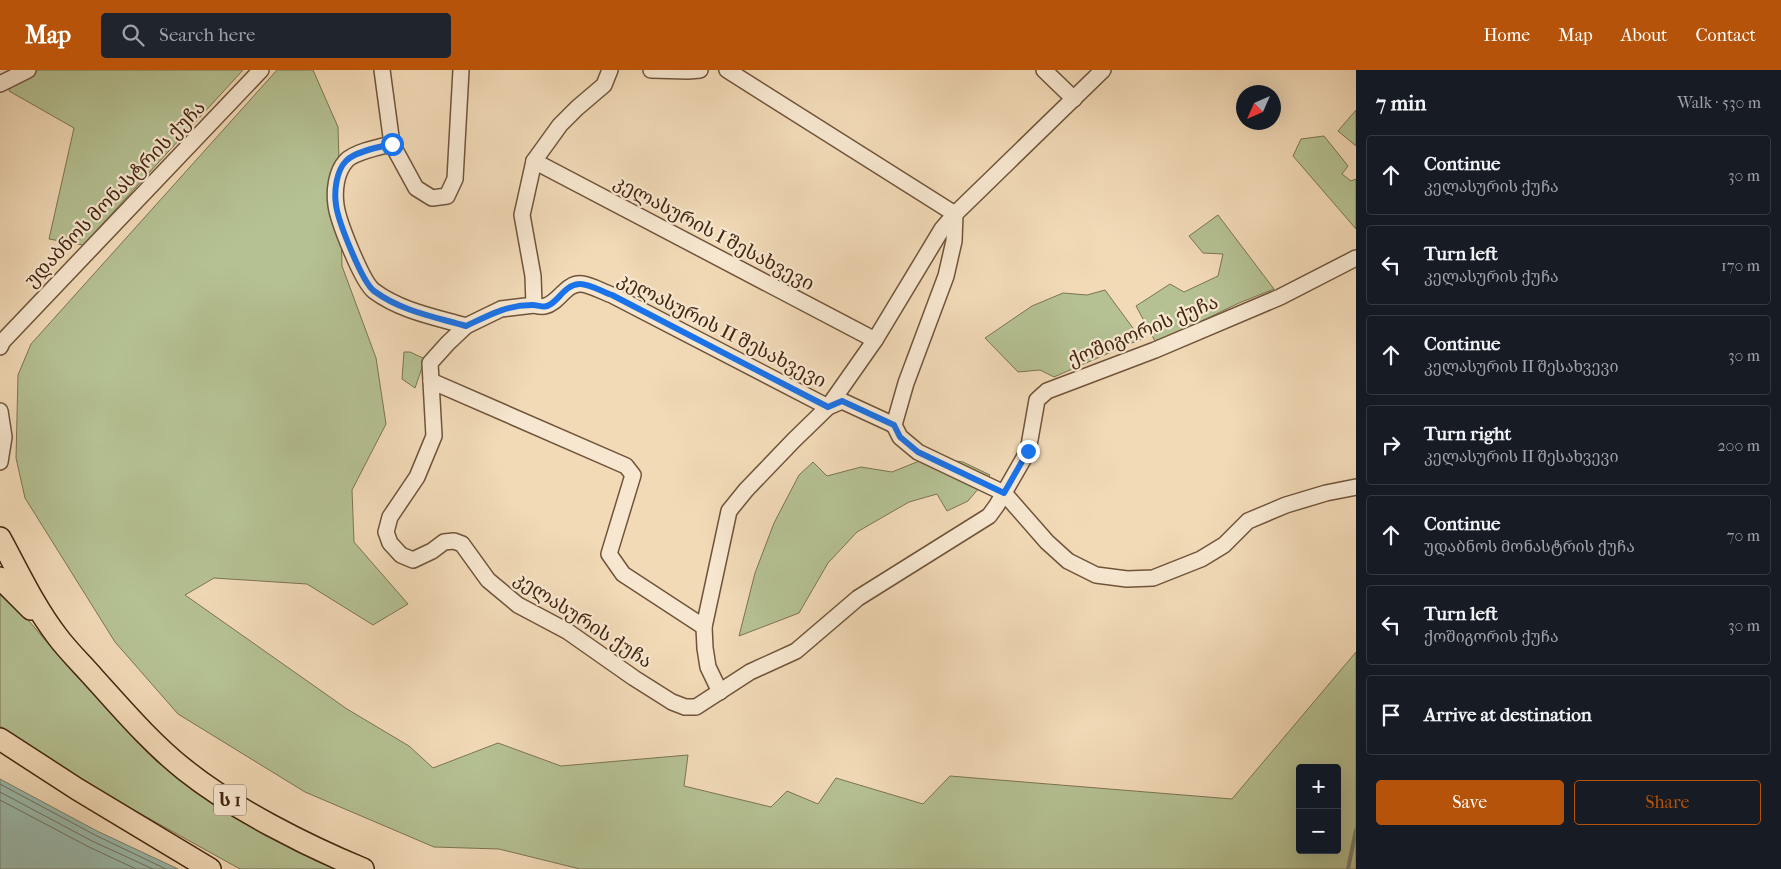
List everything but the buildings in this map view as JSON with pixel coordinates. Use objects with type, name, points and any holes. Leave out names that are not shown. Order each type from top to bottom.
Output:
[{"type":"highway","name":"ს 1","points":[[0,538],[30,593],[57,636],[156,745],[185,770],[218,793],[304,841],[363,869]]},
{"type":"highway","points":[[0,578],[57,636]]},
{"type":"highway","points":[[0,739],[77,790],[202,865]]},
{"type":"street","points":[[0,84],[28,70]]},
{"type":"street","name":"უდაბნოს მონასტრის ქუჩა","points":[[0,347],[3,341],[261,70]]},
{"type":"street","points":[[382,70],[392,144],[416,188],[432,198],[446,196],[455,179],[461,70]]},
{"type":"street","points":[[534,305],[534,276],[522,215],[534,161],[560,125],[604,85],[610,70]]},
{"type":"street","points":[[651,70],[692,70]]},
{"type":"street","points":[[727,70],[955,214]]},
{"type":"street","points":[[1044,70],[1074,99]]},
{"type":"street","points":[[720,692],[708,667],[704,626],[729,511],[746,490],[828,407],[875,340],[942,229],[955,214],[1103,70]]},
{"type":"street","points":[[392,144],[356,155],[345,161],[336,181],[336,205],[353,255],[372,290],[400,306],[466,326]]},
{"type":"street","name":"კელასურის I შესახვევი","points":[[534,161],[875,340]]},
{"type":"street","points":[[955,214],[954,241],[946,276],[906,383],[894,425],[900,437],[918,452],[1004,493],[1048,542],[1068,561],[1096,575],[1127,579],[1153,578],[1201,559],[1224,545],[1248,521],[1286,504],[1326,492],[1356,487]]},
{"type":"street","name":"ქოშიგორის ქუჩა","points":[[696,707],[750,672],[796,651],[858,598],[989,516],[1028,451],[1037,400],[1046,391],[1155,350],[1271,300],[1356,258]]},
{"type":"street","name":"კელასურის II შესახვევი","points":[[534,305],[544,307],[551,304],[561,293],[581,283],[612,295],[828,407],[842,401],[894,425]]},
{"type":"street","name":"კელასურის ქუჩა","points":[[534,305],[501,309],[466,326],[430,363],[434,436],[417,477],[390,517],[386,532],[390,543],[401,555],[413,560],[432,552],[444,542],[454,541],[462,544],[488,580],[518,605],[567,631],[672,702],[686,707],[696,707]]},
{"type":"street","points":[[431,381],[626,466],[633,475],[609,554],[623,574],[704,626]]},
{"type":"street","points":[[0,411],[4,437],[0,462]]},
{"type":"green space","points":[[17,70],[243,70],[83,245],[49,239],[74,128],[9,91]]},
{"type":"green space","points":[[277,70],[313,70],[338,127],[342,266],[376,358],[386,424],[352,490],[354,542],[408,604],[373,625],[307,584],[214,578],[185,595],[347,709],[409,746],[433,768],[498,743],[561,766],[688,755],[684,786],[771,807],[787,791],[818,804],[836,778],[923,804],[950,776],[1232,799],[1356,652],[1356,869],[580,869],[499,849],[434,847],[305,792],[178,714],[115,642],[25,498],[16,458],[18,375],[31,344]]},
{"type":"green space","points":[[1356,110],[1356,146],[1338,131]]},
{"type":"green space","points":[[1324,136],[1348,166],[1342,174],[1351,181],[1356,179],[1356,229],[1293,156],[1301,139]]},
{"type":"green space","points":[[1218,215],[1274,289],[1239,303],[1156,343],[1136,306],[1170,284],[1184,292],[1218,276],[1223,254],[1203,253],[1189,236]]},
{"type":"green space","points":[[1105,290],[1141,339],[1054,377],[1040,370],[1018,372],[985,338],[1032,306],[1063,293],[1087,295]]},
{"type":"green space","points":[[404,352],[410,352],[425,359],[415,388],[402,379]]},
{"type":"green space","points":[[929,457],[963,462],[990,475],[968,501],[947,511],[937,494],[909,502],[857,532],[828,563],[799,613],[739,636],[755,573],[774,523],[799,475],[813,462],[827,476],[861,467],[892,472]]},
{"type":"green space","points":[[0,587],[69,668],[156,761],[219,808],[314,860],[335,869],[240,869],[87,784],[0,726]]},
{"type":"water","points":[[0,779],[97,831],[178,869],[0,869]]},
{"type":"waterway","points":[[1348,869],[1356,830]]},
{"type":"route","points":[[392,144],[356,155],[345,161],[336,181],[336,205],[353,255],[372,290],[400,306],[466,326],[501,309],[534,305],[544,307],[551,304],[561,293],[581,283],[612,295],[828,407],[842,401],[894,425],[900,437],[918,452],[1004,493],[1028,451]]}]
